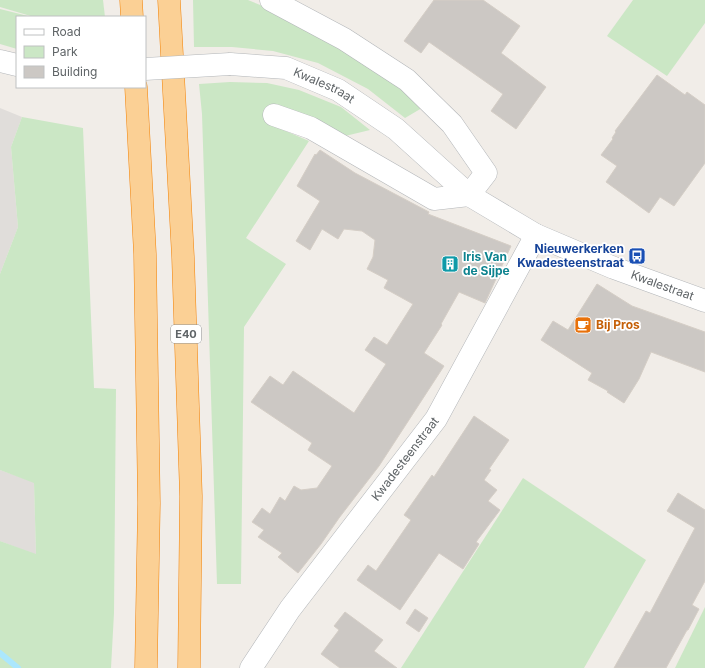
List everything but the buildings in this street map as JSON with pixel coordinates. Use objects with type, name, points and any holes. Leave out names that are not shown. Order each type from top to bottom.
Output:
[{"type":"highway","points":[[131,0],[132,16]]},
{"type":"highway","name":"E40","points":[[169,0],[183,257],[191,496],[189,668]]},
{"type":"highway","points":[[136,88],[145,254],[149,503],[146,668]]},
{"type":"street","points":[[271,0],[344,39],[407,80],[452,124],[486,173],[469,195],[434,198],[311,128],[274,115]]},
{"type":"street","points":[[0,61],[16,65]]},
{"type":"street","name":"Kwalestraat","points":[[146,69],[230,64],[286,68],[338,90],[396,129],[469,195],[536,235],[614,268],[705,302]]},
{"type":"street","name":"Kwadesteenstraat","points":[[251,668],[290,609],[436,419],[536,235]]},
{"type":"shaded area","points":[[0,108],[22,117],[11,147],[18,227],[0,274]]},
{"type":"shaded area","points":[[0,470],[34,482],[36,555],[0,541]]},
{"type":"green space","points":[[0,0],[103,0],[105,16],[31,16],[0,7]]},
{"type":"green space","points":[[193,0],[248,0],[265,7],[391,78],[422,108],[405,118],[368,89],[318,63],[273,51],[232,47],[194,47]]},
{"type":"green space","points":[[633,0],[705,0],[705,23],[667,76],[607,36]]},
{"type":"green space","points":[[0,9],[28,16],[16,16],[16,49],[0,44]]},
{"type":"green space","points":[[230,82],[267,83],[299,90],[341,107],[370,130],[341,137],[267,123],[309,141],[246,238],[286,264],[244,327],[241,584],[217,584],[202,114],[199,84]]},
{"type":"green space","points":[[22,117],[83,128],[94,388],[116,389],[114,613],[111,668],[0,668],[0,541],[36,554],[34,483],[0,470],[0,274],[18,227],[11,147]]},
{"type":"green space","points":[[523,478],[646,560],[584,668],[401,668]]},
{"type":"green space","points":[[705,607],[705,668],[675,668]]},
{"type":"waterway","points":[[0,653],[18,668]]},
{"type":"place","name":"Nieuwerkerken Kwadesteenstraat","points":[[637,256]]},
{"type":"place","name":"Iris Van de Sijpe","points":[[450,264]]},
{"type":"place","name":"Bij Pros","points":[[583,325]]}]
